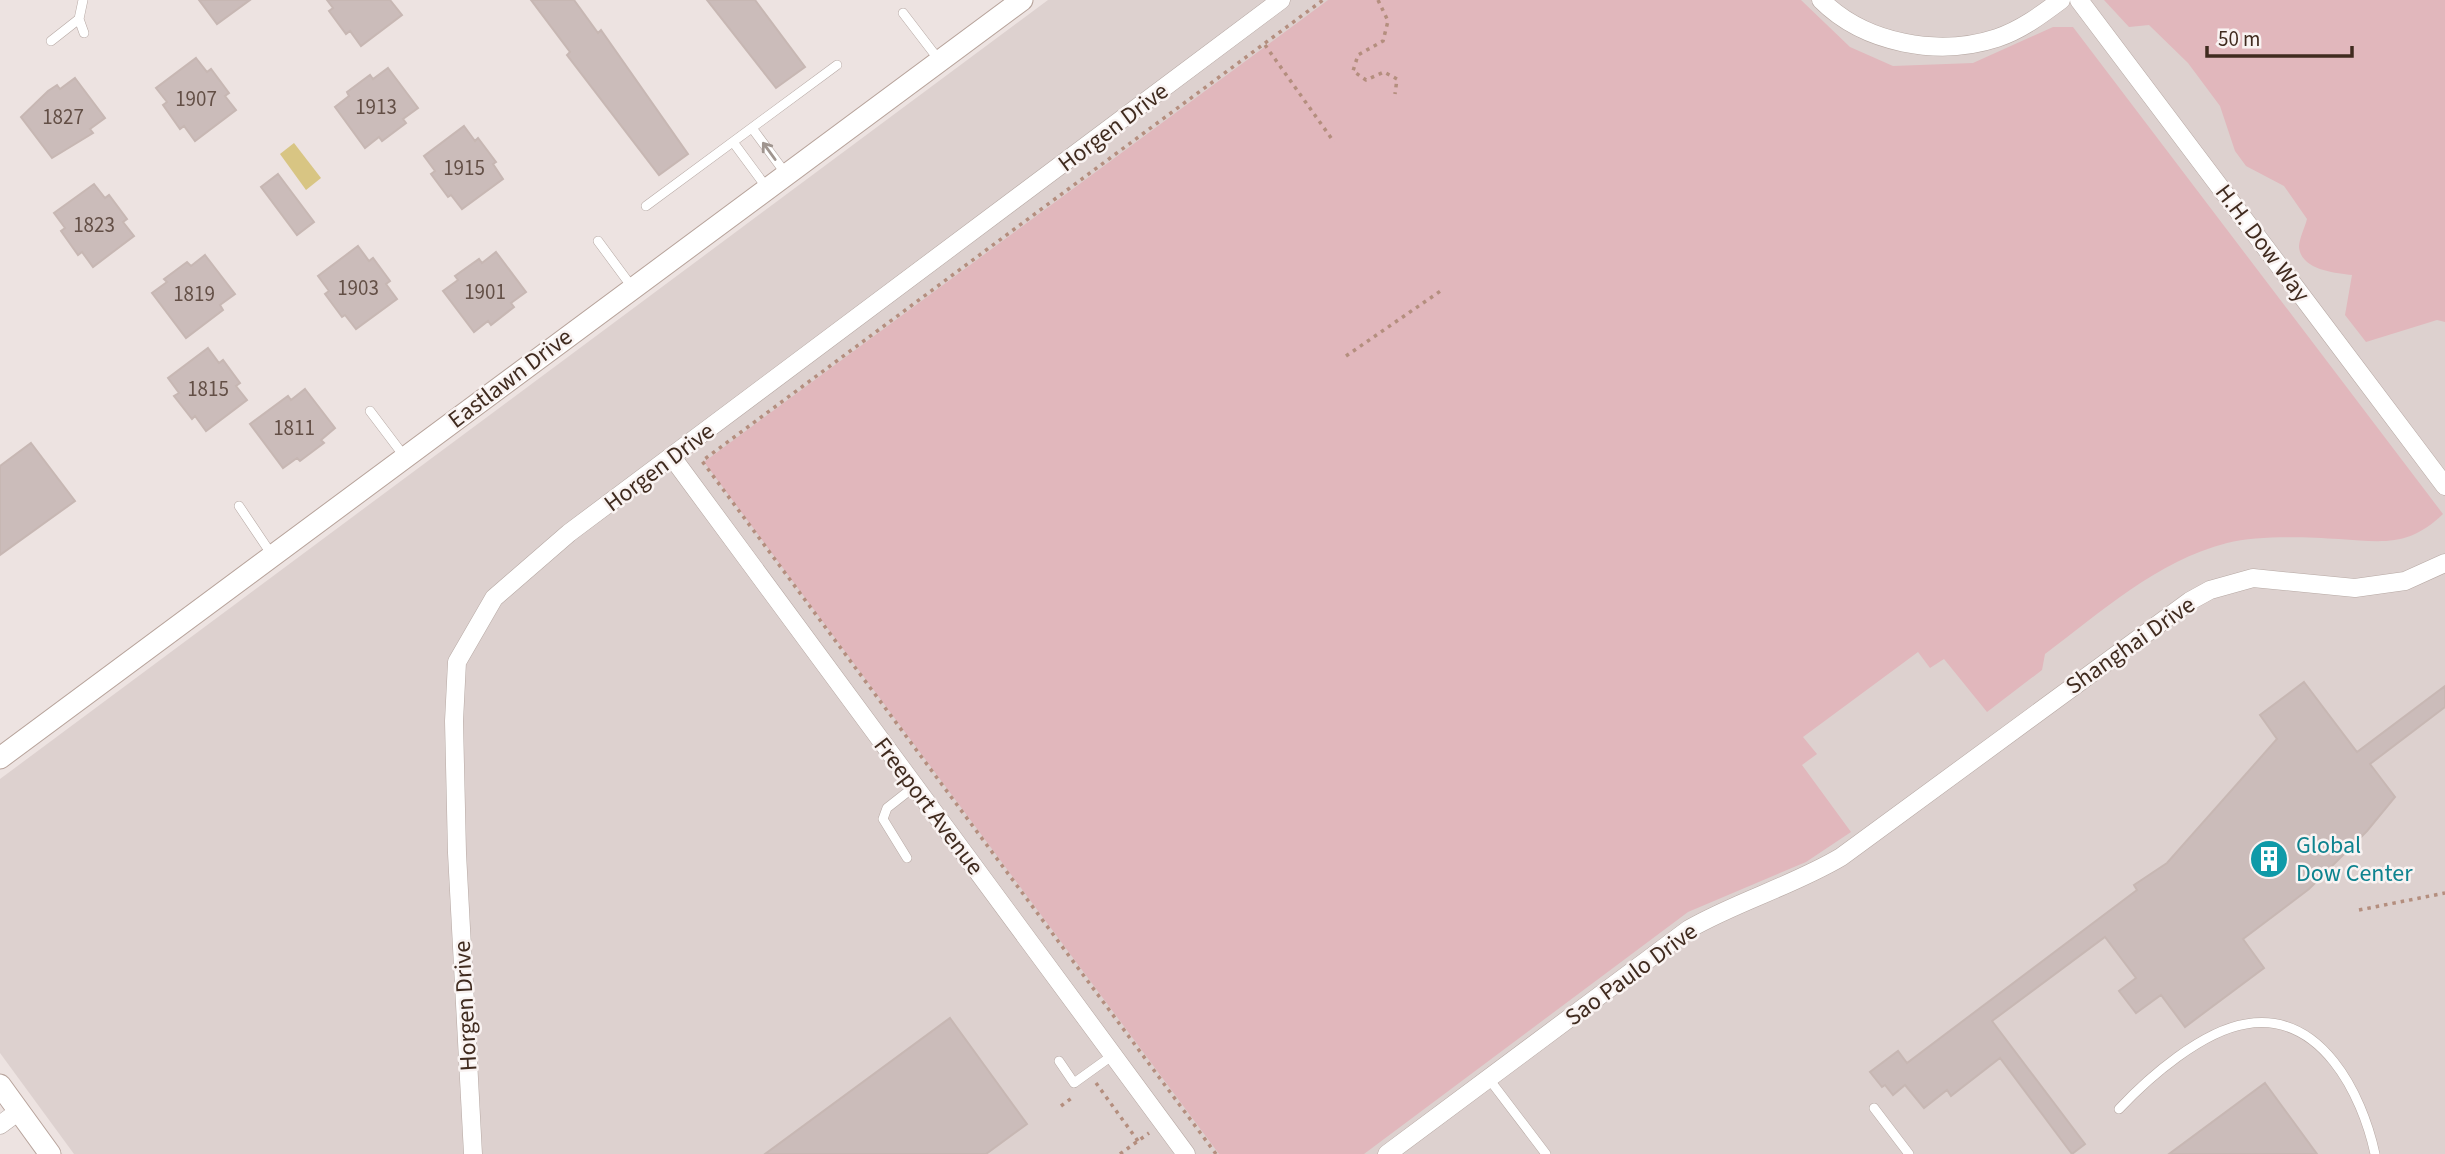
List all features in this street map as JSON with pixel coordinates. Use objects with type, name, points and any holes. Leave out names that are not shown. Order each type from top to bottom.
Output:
[{"type":"street","name":"Eastlawn Drive","points":[[0,758],[1022,0]]},
{"type":"street","name":"Horgen Drive","points":[[473,1154],[457,853],[454,721],[457,662],[494,597],[569,533],[1281,0]]},
{"type":"street","points":[[1821,0],[1858,25],[1896,42],[1948,48],[1997,38],[2031,22],[2061,0]]},
{"type":"street","name":"H.H. Dow Way","points":[[2079,0],[2445,486]]},
{"type":"street","name":"Freeport Avenue","points":[[672,457],[1186,1154]]},
{"type":"street","name":"Shanghai Drive","points":[[1891,821],[2169,614],[2210,590],[2253,578],[2355,588],[2405,581],[2445,563]]},
{"type":"street","name":"Sao Paulo Drive","points":[[1387,1154],[1689,929],[1717,913],[1816,872],[1891,821]]},
{"type":"street","points":[[0,1085],[50,1154]]},
{"type":"street","points":[[0,1125],[19,1111]]},
{"type":"lane","points":[[83,0],[79,19],[84,33]]},
{"type":"lane","points":[[904,12],[940,61]]},
{"type":"lane","points":[[51,41],[79,19]]},
{"type":"lane","points":[[646,206],[837,65]]},
{"type":"lane","points":[[752,128],[786,174]]},
{"type":"lane","points":[[733,142],[767,188]]},
{"type":"lane","points":[[598,241],[632,287]]},
{"type":"lane","points":[[370,411],[404,456]]},
{"type":"lane","points":[[239,506],[272,555]]},
{"type":"lane","points":[[906,858],[883,819],[887,808],[915,786]]},
{"type":"lane","points":[[2119,1109],[2182,1055],[2244,1024],[2268,1022],[2303,1033],[2333,1060],[2350,1084],[2364,1113],[2375,1154]]},
{"type":"lane","points":[[1059,1061],[1074,1083],[1112,1055]]},
{"type":"lane","points":[[1489,1079],[1546,1154]]},
{"type":"lane","points":[[1874,1108],[1909,1154]]},
{"type":"path","points":[[1216,1154],[702,461],[1323,0]]},
{"type":"path","points":[[1378,0],[1388,21],[1383,41],[1358,55],[1353,71],[1366,80],[1384,72],[1397,79],[1395,94]]},
{"type":"path","points":[[1265,45],[1334,142]]},
{"type":"path","points":[[1346,356],[1442,290]]},
{"type":"path","points":[[2359,910],[2445,893]]},
{"type":"path","points":[[1094,1081],[1138,1141]]},
{"type":"path","points":[[1061,1106],[1083,1090]]},
{"type":"shaded area","points":[[1048,0],[2445,0],[2445,1154],[74,1154],[0,1053],[0,779]]},
{"type":"shaded area","points":[[1328,0],[1801,0],[1850,47],[1893,66],[1973,63],[2053,27],[2073,27],[2443,514],[2419,532],[2395,540],[2268,538],[2239,540],[2201,551],[2153,575],[2109,605],[2045,654],[2042,670],[1987,712],[1944,659],[1930,668],[1918,652],[1803,737],[1817,754],[1802,765],[1851,832],[1806,862],[1688,912],[1364,1154],[1219,1154],[704,462]]},
{"type":"shaded area","points":[[2104,0],[2445,0],[2445,322],[2437,320],[2366,342],[2345,315],[2352,275],[2320,269],[2301,255],[2299,247],[2307,219],[2284,186],[2246,166],[2235,151],[2220,106],[2188,63],[2149,25],[2129,27]]},
{"type":"shaded area","points":[[294,143],[321,178],[306,190],[280,154]]},
{"type":"building","points":[[199,0],[250,0],[217,24]]},
{"type":"building","points":[[327,0],[390,0],[402,15],[361,46],[350,31],[346,34],[329,11],[333,8]]},
{"type":"building","points":[[531,0],[574,0],[598,33],[601,30],[688,154],[659,175],[567,55],[570,52]]},
{"type":"building","points":[[707,0],[755,0],[805,67],[776,88]]},
{"type":"building","points":[[196,58],[207,72],[211,69],[229,93],[225,96],[236,110],[195,141],[184,126],[180,129],[163,105],[167,102],[156,88]]},
{"type":"building","points":[[388,68],[418,108],[403,119],[406,123],[382,141],[379,137],[365,148],[335,107],[349,96],[347,92],[370,75],[373,79]]},
{"type":"building","points":[[75,78],[105,118],[90,129],[93,133],[52,158],[21,117],[48,91],[57,85],[60,89]]},
{"type":"building","points":[[464,126],[475,141],[478,138],[496,162],[493,164],[503,179],[462,209],[451,195],[448,197],[431,174],[435,171],[424,156]]},
{"type":"building","points":[[278,174],[314,222],[297,235],[261,187]]},
{"type":"building","points":[[94,184],[105,198],[109,195],[127,219],[123,222],[134,236],[93,267],[82,252],[78,255],[61,231],[65,228],[54,213]]},
{"type":"building","points":[[358,246],[369,261],[373,258],[390,281],[386,284],[397,299],[356,329],[345,315],[342,317],[325,294],[329,291],[318,276]]},
{"type":"building","points":[[496,252],[526,292],[511,303],[514,307],[491,325],[488,321],[474,332],[443,291],[458,280],[455,276],[479,259],[482,263]]},
{"type":"building","points":[[205,255],[235,294],[220,305],[223,310],[186,338],[152,293],[167,282],[164,279],[187,262],[191,266]]},
{"type":"building","points":[[208,348],[219,363],[223,360],[240,383],[236,386],[247,400],[206,431],[195,416],[192,419],[174,396],[179,393],[168,378]]},
{"type":"building","points":[[305,389],[335,428],[321,440],[324,443],[300,461],[297,458],[283,468],[250,424],[288,396],[291,400]]},
{"type":"building","points":[[31,443],[75,501],[0,555],[0,466]]},
{"type":"building","name":"Global Dow Center","points":[[2304,682],[2357,752],[2445,686],[2445,707],[2370,764],[2395,797],[2367,831],[2309,889],[2243,939],[2264,968],[2185,1027],[2161,995],[2136,1013],[2119,991],[2136,978],[2105,937],[1992,1021],[2085,1144],[2072,1154],[2000,1058],[1951,1096],[1947,1090],[1924,1108],[1905,1085],[1893,1095],[1885,1085],[1882,1087],[1870,1072],[1898,1051],[1907,1063],[2137,890],[2134,885],[2167,863],[2277,739],[2260,715]]},
{"type":"building","points":[[950,1018],[1027,1124],[986,1154],[765,1154]]},
{"type":"building","points":[[2265,1083],[2317,1154],[2169,1154]]},
{"type":"place","name":"Global Dow Center","points":[[2269,859]]}]
